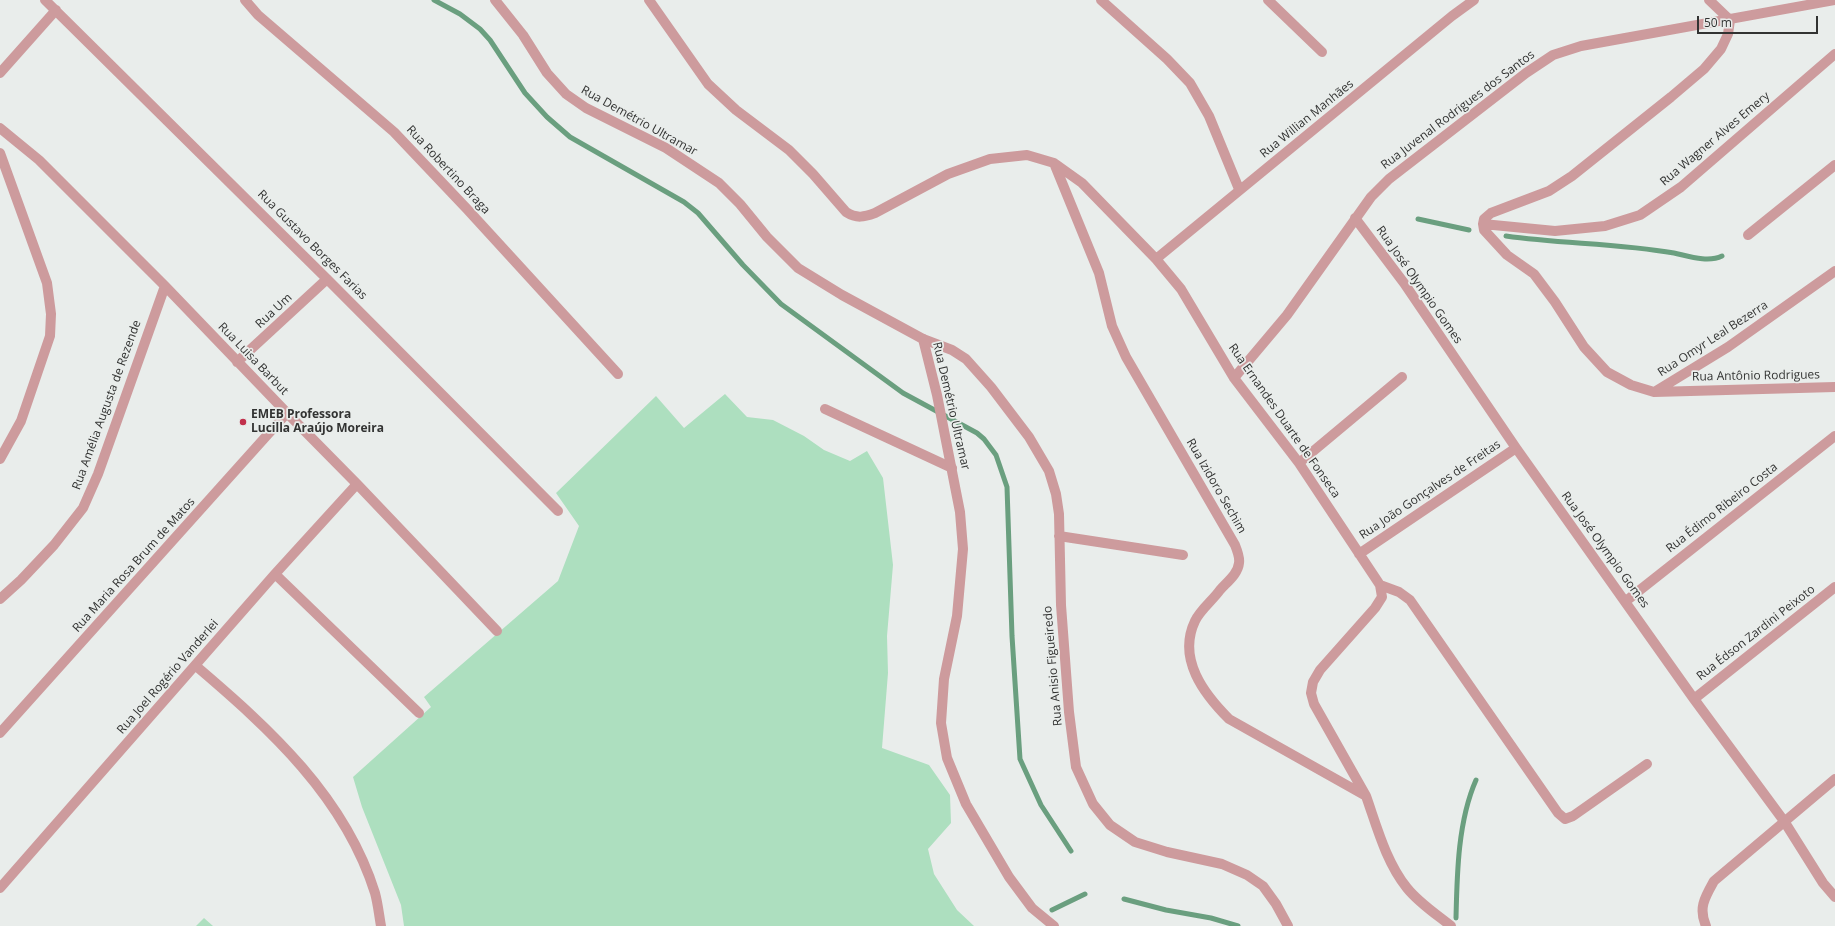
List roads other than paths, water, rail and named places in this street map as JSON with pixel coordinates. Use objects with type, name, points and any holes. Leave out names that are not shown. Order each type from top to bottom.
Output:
[{"type":"street","name":"Rua Gustavo Borges Farias","points":[[45,0],[327,279],[558,511]]},
{"type":"street","name":"Rua Robertino Braga","points":[[245,0],[258,15],[394,132],[468,209],[618,374]]},
{"type":"street","name":"Rua Demétrio Ultramar","points":[[495,0],[523,35],[547,73],[566,94],[586,108],[666,148],[719,183],[740,204],[767,237],[798,268],[842,295],[923,339],[952,468],[960,512],[963,548],[957,616],[944,679],[942,723],[947,758],[966,804],[1009,877],[1032,908],[1054,926]]},
{"type":"street","name":"Rua Ernandes Duarte de Fonseca","points":[[649,0],[708,84],[736,110],[789,150],[813,174],[846,212],[853,217],[863,218],[875,213],[948,174],[990,159],[1027,155],[1054,163],[1082,183],[1156,259],[1181,289],[1234,378],[1299,463],[1380,585]]},
{"type":"street","points":[[1102,0],[1167,59],[1190,84],[1209,116],[1239,189]]},
{"type":"street","points":[[1268,0],[1322,52]]},
{"type":"street","name":"Rua Willian Manhães","points":[[1156,259],[1239,189],[1359,94],[1452,16],[1474,0]]},
{"type":"street","points":[[1483,224],[1484,219],[1491,213],[1549,191],[1572,176],[1704,69],[1721,49],[1728,34],[1730,20],[1709,0]]},
{"type":"street","name":"Rua Juvenal Rodrigues dos Santos","points":[[1234,378],[1287,315],[1371,196],[1389,179],[1526,73],[1553,55],[1581,46],[1835,0]]},
{"type":"street","points":[[0,73],[56,10]]},
{"type":"street","name":"Rua Wagner Alves Emery","points":[[1483,224],[1555,231],[1605,226],[1640,215],[1681,187],[1835,54]]},
{"type":"street","name":"Rua Luisa Barbut","points":[[0,128],[39,160],[165,286],[497,631]]},
{"type":"street","points":[[0,153],[47,282],[51,314],[50,336],[23,414],[0,459]]},
{"type":"street","name":"Rua Izidoro Sechim","points":[[1054,163],[1099,273],[1112,326],[1126,357],[1235,545],[1240,562],[1234,576],[1195,621],[1189,643],[1191,664],[1199,682],[1211,701],[1229,719],[1366,796]]},
{"type":"street","points":[[1748,235],[1835,165]]},
{"type":"street","name":"Rua José Olympio Gomes","points":[[1355,218],[1404,283],[1516,448],[1626,601],[1694,699],[1784,821],[1823,883],[1835,897]]},
{"type":"street","name":"Rua Omyr Leal Bezerra","points":[[1483,224],[1484,230],[1508,254],[1534,274],[1555,302],[1584,347],[1608,372],[1631,385],[1654,392],[1728,347],[1835,272]]},
{"type":"street","name":"Rua Um","points":[[237,362],[327,279]]},
{"type":"street","name":"Rua Amélia Augusta de Rezende","points":[[0,599],[21,580],[54,545],[82,508],[98,474],[165,286]]},
{"type":"street","name":"Rua Anisio Figueiredo","points":[[923,339],[952,350],[966,359],[992,387],[1028,437],[1049,471],[1052,479],[1057,500],[1060,605],[1069,712],[1076,767],[1093,804],[1110,825],[1135,842],[1167,852],[1222,864],[1247,875],[1263,886],[1276,904],[1288,926]]},
{"type":"street","points":[[1299,463],[1402,377]]},
{"type":"street","name":"Rua Antônio Rodrigues","points":[[1654,392],[1835,387]]},
{"type":"street","points":[[825,409],[952,468]]},
{"type":"street","name":"Rua Maria Rosa Brum de Matos","points":[[0,733],[287,413]]},
{"type":"street","name":"Rua Édimo Ribeiro Costa","points":[[1626,601],[1835,436]]},
{"type":"street","name":"Rua João Gonçalves de Freitas","points":[[1359,554],[1516,448]]},
{"type":"street","name":"Rua Joel Rogério Vanderlei","points":[[0,888],[275,574],[357,484]]},
{"type":"street","points":[[1059,536],[1183,555]]},
{"type":"street","points":[[275,574],[418,713]]},
{"type":"street","points":[[1380,585],[1382,596],[1375,608],[1320,670],[1313,682],[1311,693],[1314,704],[1366,796],[1387,856],[1407,888],[1428,908],[1451,926]]},
{"type":"street","points":[[1380,585],[1399,592],[1410,600],[1558,813],[1566,819],[1573,816],[1646,764]]},
{"type":"street","name":"Rua Édson Zardini Peixoto","points":[[1694,699],[1835,587]]},
{"type":"street","points":[[196,666],[249,712],[283,746],[320,787],[353,839],[375,894],[381,926]]},
{"type":"street","points":[[1706,926],[1702,917],[1704,898],[1714,881],[1835,779]]},
{"type":"waterway","points":[[434,0],[460,14],[480,29],[490,40],[525,93],[547,117],[570,137],[684,202],[698,213],[743,265],[781,304],[903,393],[977,433],[984,439],[996,455],[1007,487],[1012,636],[1020,759],[1041,805],[1071,851]]},
{"type":"waterway","points":[[1418,219],[1469,230]]},
{"type":"waterway","points":[[1506,236],[1548,241],[1632,247],[1704,259],[1722,256]]},
{"type":"waterway","points":[[1456,918],[1458,865],[1462,830],[1465,813],[1476,780]]},
{"type":"waterway","points":[[1052,910],[1085,894]]},
{"type":"waterway","points":[[1124,899],[1166,910],[1211,918],[1238,926]]},
{"type":"place","name":"EMEB Professora Lucilla Araújo Moreira","points":[[243,422]]}]
